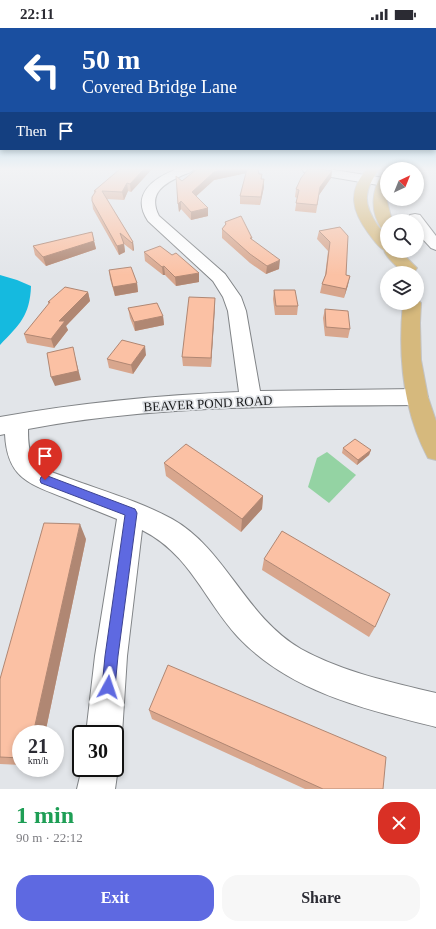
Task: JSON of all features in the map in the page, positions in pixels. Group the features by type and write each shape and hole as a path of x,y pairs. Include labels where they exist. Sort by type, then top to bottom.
{"main road":[{"path":"362,205 363,210 375,233 380,238"},
{"path":"379,205 383,214"},
{"path":"397,258 404,266"},
{"path":"411,310 409,343 412,372 417,398 436,451"}],"street":[{"path":"148,205 148,208 153,218 219,278 232,297 237,311 251,400"},
{"path":"424,232 436,245"},
{"name":"BEAVER POND ROAD","path":"8,424 89,411 148,405 251,400 417,398"},
{"path":"8,424 22,462 34,474 45,480 155,523 177,538 197,557 249,626 275,649 305,669 339,684 360,691 436,710"},
{"path":"105,725 111,656 131,513"},
{"path":"96,789 98,777"}],"green space":[{"path":"327,452 356,475 329,503 308,487 317,458"}],"water":[{"path":"0,275 31,286 26,313 13,332 0,345"}],"building":[{"path":"94,205 110,205 133,242 132,243 120,233 124,244 117,246"},
{"path":"184,205 205,205 208,208 191,212"},
{"path":"241,216 252,238 250,238 280,260 267,266 250,254 222,229 226,224 225,222"},
{"path":"340,227 348,236 346,275 350,276 346,289 322,284 326,274 330,242 319,231"},
{"path":"92,232 94,241 43,257 33,246"},
{"path":"160,246 172,255 176,253 199,273 175,277 164,266 162,267 144,252"},
{"path":"131,267 137,283 113,287 109,270"},
{"path":"65,287 88,292 59,321 65,321 51,339 24,334 50,302 48,302"},
{"path":"274,290 295,290 298,306 276,306"},
{"path":"189,297 215,298 211,358 182,357"},
{"path":"157,303 163,316 134,322 128,308"},
{"path":"325,309 348,311 350,329 326,327"},
{"path":"122,340 145,346 131,365 107,359"},
{"path":"73,347 78,371 51,377 47,353"},
{"path":"355,439 371,450 358,460 343,448"},
{"path":"186,444 263,496 242,519 164,463"},
{"path":"44,523 80,524 35,725 12,725 12,758 0,757 0,679"},
{"path":"282,531 390,594 375,627 264,559"},
{"path":"168,665 386,757 383,789 323,789 149,710"}],"route":[{"path":"45,480 131,513 108,687"}]}
